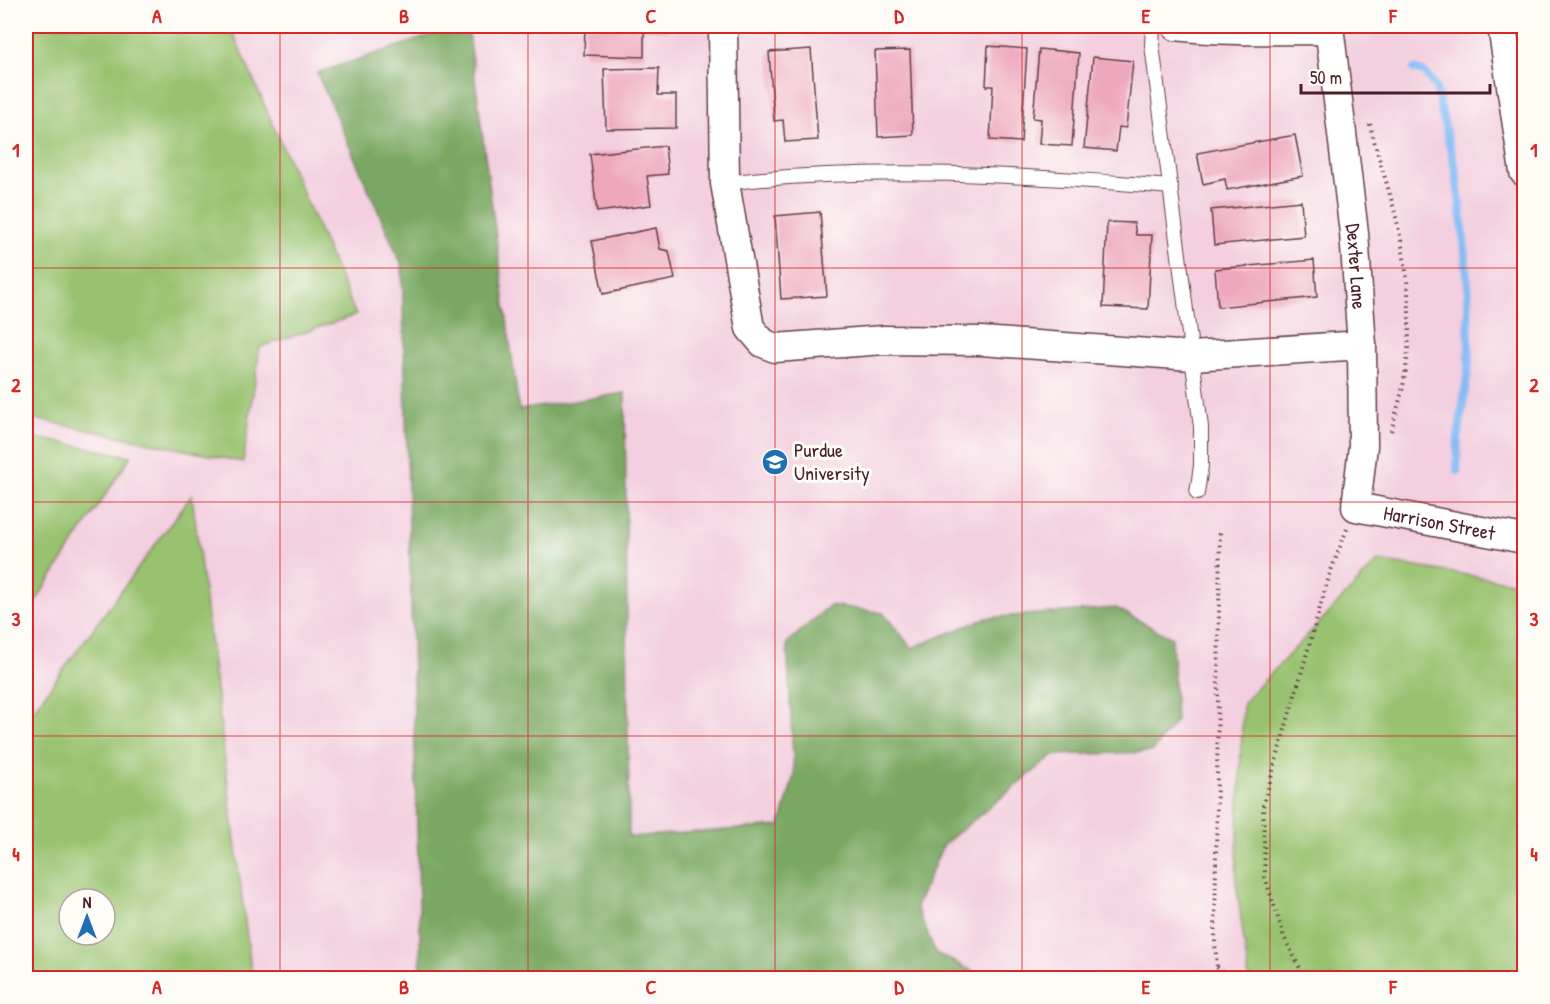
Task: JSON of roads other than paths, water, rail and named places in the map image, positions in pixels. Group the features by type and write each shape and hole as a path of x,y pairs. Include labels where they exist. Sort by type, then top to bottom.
{"street":[{"path":"723,26 725,183 750,327 763,343 775,348 884,340 981,341 1192,356 1362,345"},
{"path":"1176,26 1248,32 1329,28"},
{"path":"1502,26 1524,172"},
{"name":"Dexter Lane","path":"1329,28 1354,233 1362,345 1363,446 1356,507"},
{"name":"Harrison Street","path":"1356,507 1524,539"}],"lane":[{"path":"1153,26 1152,45 1201,427 1201,466 1197,493"},
{"path":"725,183 835,175 914,173 1028,175 1171,187"}],"waterway":[{"path":"1414,69 1425,73 1436,88 1456,172 1463,229 1468,287 1469,363 1458,438 1457,471"}],"place":[{"name":"Purdue University","path":"775,462"}]}
